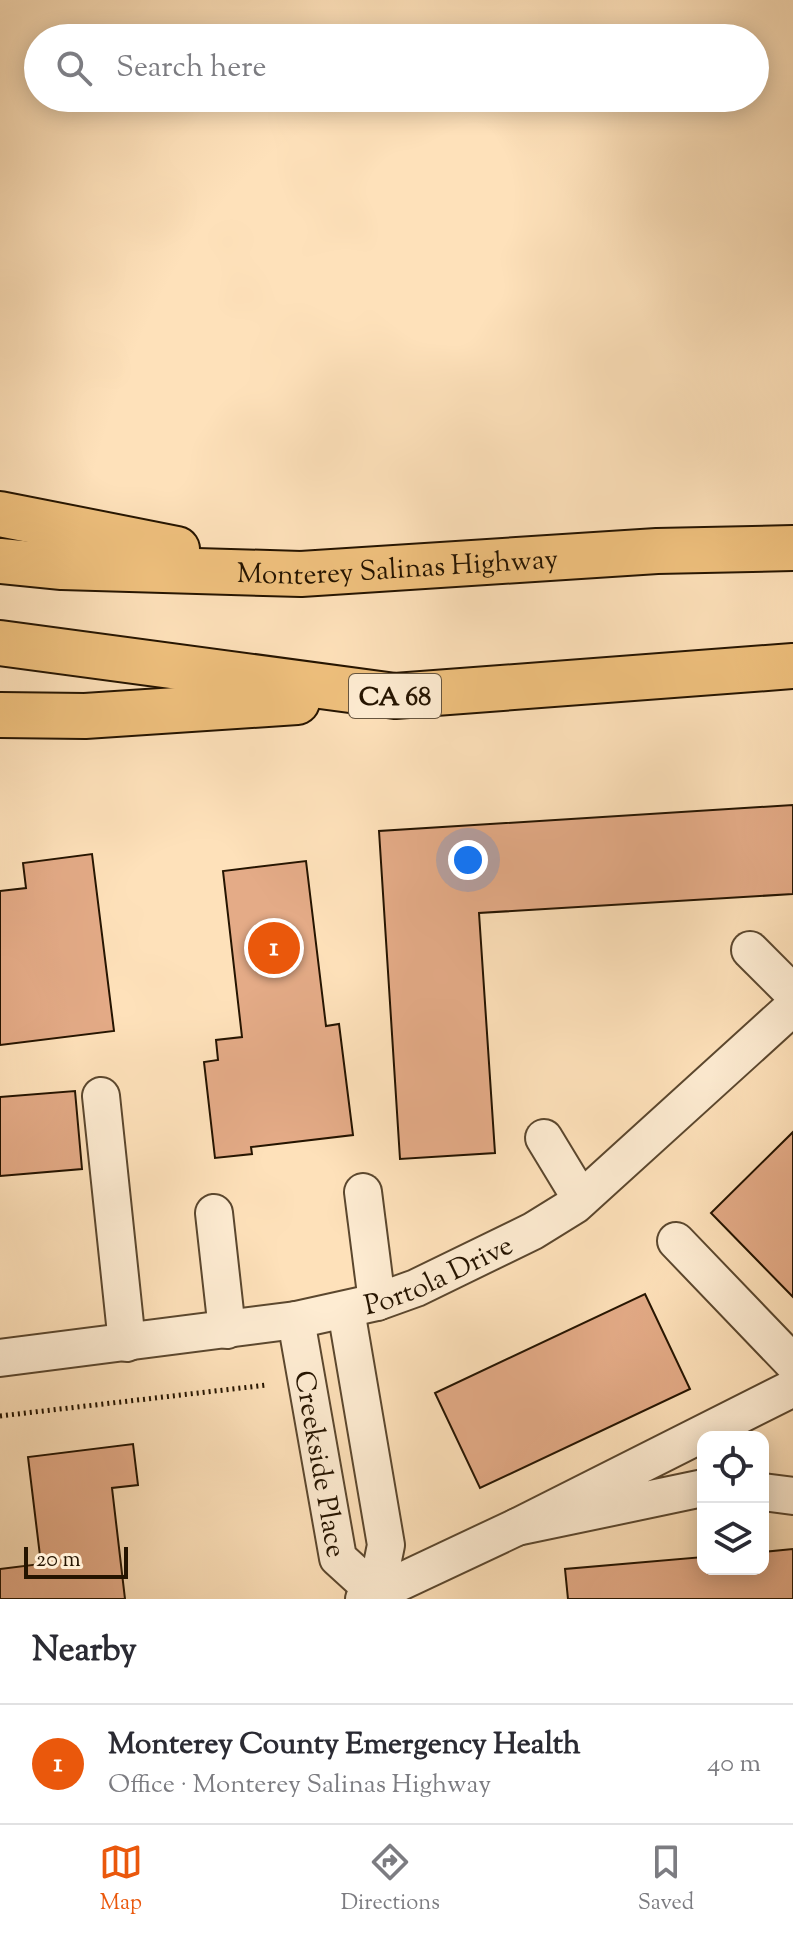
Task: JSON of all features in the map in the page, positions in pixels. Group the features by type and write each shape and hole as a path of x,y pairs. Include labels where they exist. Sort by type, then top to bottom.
{"highway":[{"path":"0,514 301,574"},
{"name":"Monterey Salinas Highway","path":"0,561 62,567 301,574 657,551 793,548"},
{"name":"CA 68","path":"0,643 395,696 793,666"},
{"path":"0,715 85,716 395,696"}],"street":[{"path":"750,950 793,993"},
{"name":"Portola Drive","path":"0,1358 296,1320 361,1306 416,1288 533,1231 581,1199 793,1007"},
{"path":"101,1096 127,1343"},
{"path":"544,1138 581,1199"},
{"name":"Creekside Place","path":"363,1192 361,1306 386,1545 374,1597"},
{"path":"214,1213 227,1330"},
{"path":"676,1241 793,1363"},
{"name":"Creekside Place","path":"296,1320 338,1558 374,1597"},
{"path":"374,1597 793,1388"},
{"path":"517,1527 697,1489"},
{"path":"769,1493 793,1496"}],"path":[{"path":"0,1416 267,1385"}],"building":[{"path":"793,805 793,894 479,913 495,1153 400,1159 379,831"},
{"path":"92,854 114,1031 0,1045 0,891 26,888 23,863"},
{"path":"306,861 326,1026 339,1024 353,1135 251,1147 252,1154 215,1158 204,1062 218,1060 216,1040 242,1037 223,871"},
{"path":"75,1091 82,1169 0,1176 0,1097"},
{"path":"793,1132 793,1297 711,1213"},
{"path":"645,1294 690,1389 480,1488 435,1393"},
{"path":"133,1444 138,1485 112,1488 125,1599 0,1599 0,1569 41,1564 28,1457"},
{"path":"793,1549 793,1599 568,1599 565,1569 697,1558 697,1575 769,1575 769,1551"}],"place":[{"name":"Monterey County Emergency Health","path":"274,948"}]}
